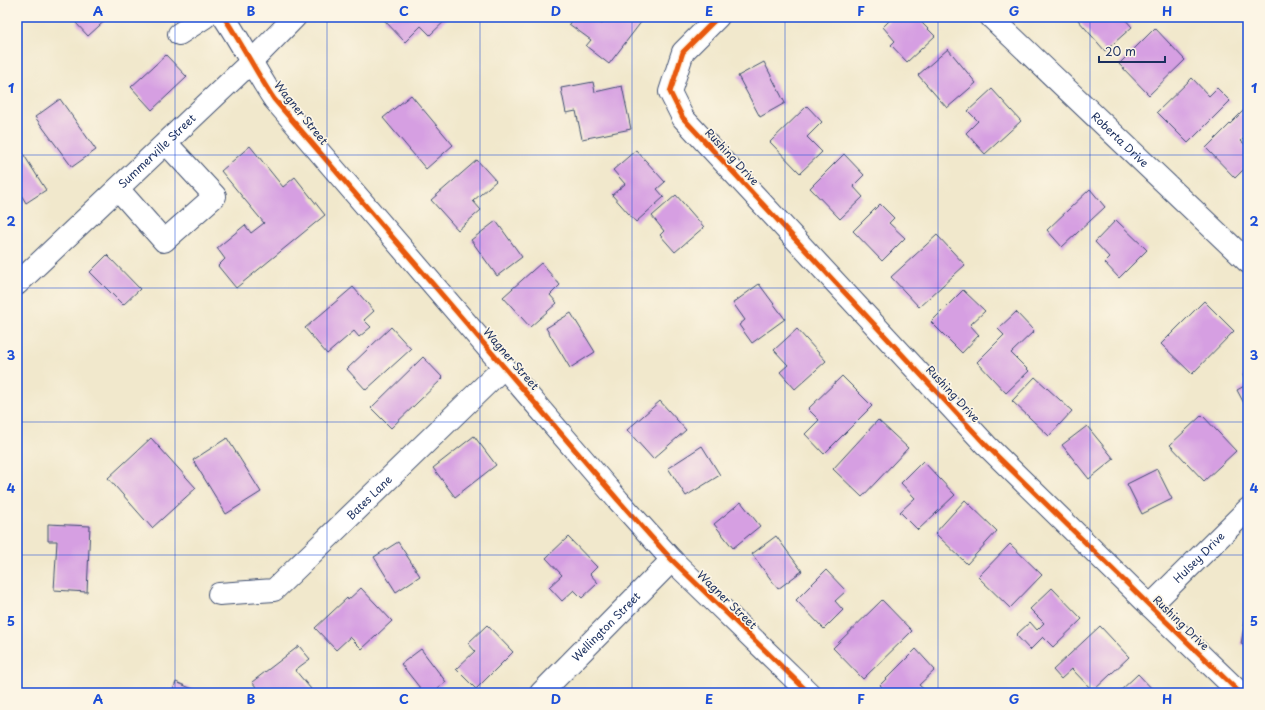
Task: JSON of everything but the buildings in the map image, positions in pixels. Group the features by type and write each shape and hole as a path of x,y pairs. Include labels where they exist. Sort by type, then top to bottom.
{"street":[{"path":"179,34 205,17"},
{"name":"Wagner Street","path":"224,17 239,39 274,99 613,494 672,560 809,693"},
{"name":"Summerville Street","path":"17,284 252,62 295,17"},
{"name":"Rushing Drive","path":"718,17 684,52 670,92 683,118 981,439 1240,693"},
{"name":"Roberta Drive","path":"991,17 1248,262"},
{"path":"118,189 164,241 215,196 166,143"},
{"name":"Bates Lane","path":"219,594 274,590 504,366"},
{"name":"Hulsey Drive","path":"1150,606 1248,509"},
{"name":"Wellington Street","path":"541,693 672,560"}],"cycle path":[{"path":"224,17 274,99 618,500 672,560 809,693"},
{"path":"718,17 683,52 670,92 683,118 986,445 1240,693"}]}
